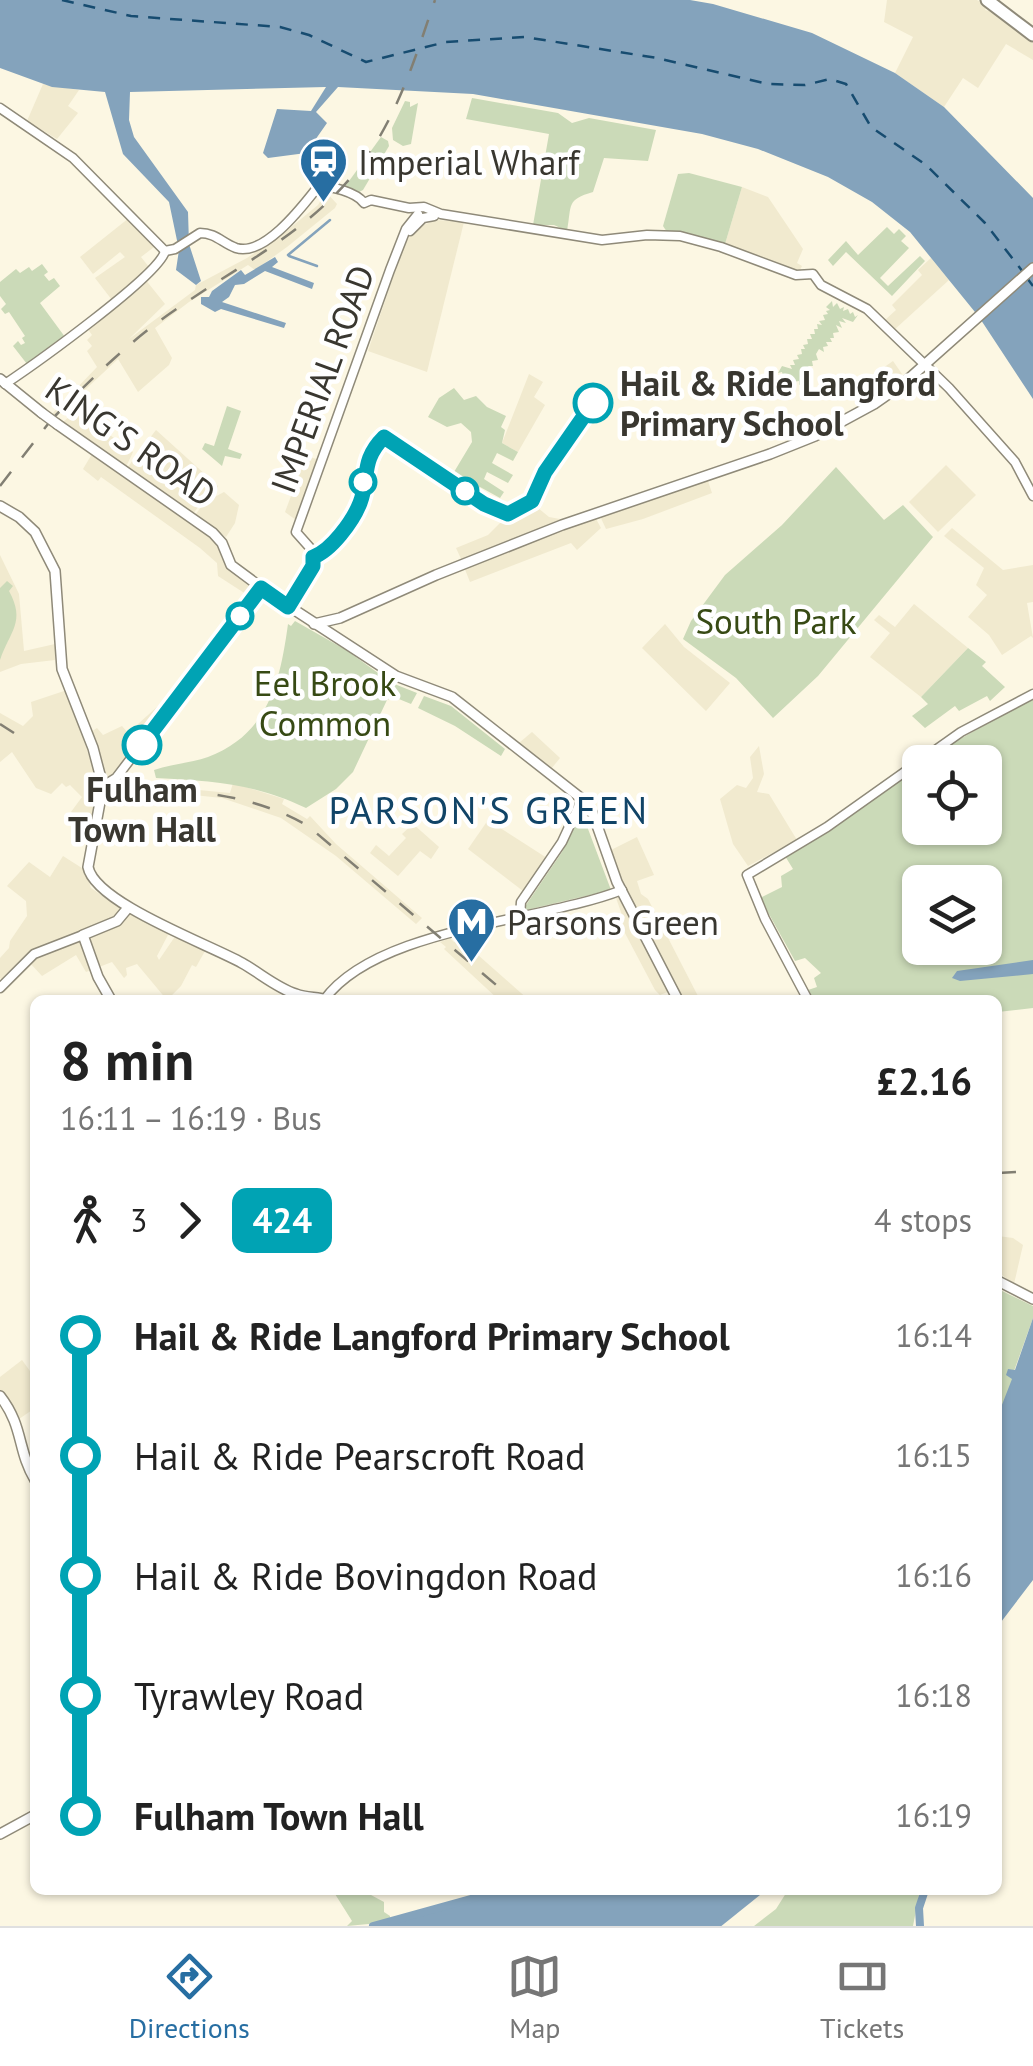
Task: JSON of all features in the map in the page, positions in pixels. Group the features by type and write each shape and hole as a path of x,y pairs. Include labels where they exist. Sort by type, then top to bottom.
{"highway":[{"path":"986,0 1033,34"}],"main road":[{"path":"314,624 339,619 562,525 815,436 874,404 1033,268"},
{"name":"KING'S ROAD","path":"2,381 213,533 230,565 261,588 396,676 452,697 582,799"},
{"path":"0,506 31,528 52,563 58,594 62,668 93,748 103,786 88,864 90,875 99,888 128,908 240,962 290,992 303,995"},
{"path":"326,631 339,619"},
{"path":"339,619 336,632 340,638"},
{"path":"582,799 596,821 622,890 675,995"},
{"path":"108,995 82,935 117,921 128,908"},
{"path":"1002,1284 1033,1299"},
{"path":"0,1396 14,1414 30,1470"},
{"path":"0,1834 30,1818"}],"street":[{"path":"0,108 74,158 165,251"},
{"path":"165,251 195,235 218,236 237,248 258,245 280,229 318,188 329,186 419,212 602,240 647,234 680,236 722,247 796,275 813,274 822,285 867,309 994,437 1025,476 1033,496"},
{"path":"406,229 409,216 419,212"},
{"name":"IMPERIAL ROAD","path":"288,607 313,566 309,546 296,534 406,229 419,212"},
{"name":"IMPERIAL ROAD","path":"401,243 419,212"},
{"path":"2,381 127,290 160,263 165,251"},
{"path":"103,786 116,778 261,588"},
{"path":"805,995 750,888 748,873 827,827 959,732 1033,694"},
{"path":"520,916 521,902 562,842 582,799"},
{"path":"330,995 348,979 409,944 622,890"},
{"path":"0,988 34,954 82,935"}],"shaded area":[{"path":"887,0 977,0 987,6 985,10 994,12 1033,43 1033,60 1006,44 978,88 963,78 944,107 895,73 913,37 884,22"},
{"path":"43,84 79,90 68,106 78,113 57,139 27,121"},
{"path":"742,187 768,197 803,249 797,263 802,266 799,272 725,244"},
{"path":"326,192 337,204 335,208 287,247 255,270 248,265 155,328 172,358 138,392 118,359 56,417 52,414 97,367 87,351 92,346 87,340 92,335 87,328 145,279 165,304 129,339 195,290 196,285 284,233 318,205"},
{"path":"129,218 154,247 141,257 149,267 112,300 95,278 125,257 120,252 93,274 80,257"},
{"path":"436,220 464,222 427,372 368,351 404,245 416,228"},
{"path":"931,258 949,280 894,330 884,321 896,310 892,305 922,275 918,270"},
{"path":"893,361 902,374 869,402 859,385"},
{"path":"529,374 543,382 534,397 545,405 518,452 502,443"},
{"path":"77,411 133,452 126,467 64,425"},
{"path":"156,430 218,486 216,493 204,499 193,514 127,468"},
{"path":"92,454 221,543 221,557 226,564 256,585 252,598 218,576 217,563 200,548 101,477 98,481 83,469"},
{"path":"306,456 320,460 296,520 285,512"},
{"path":"946,465 976,495 938,532 909,502"},
{"path":"707,478 712,493 643,519 606,529 600,516"},
{"path":"224,492 239,505 235,523 226,537 195,515 205,502"},
{"path":"532,503 549,517 560,519 558,524 462,561 456,548 488,535 506,517 526,510"},
{"path":"595,517 601,528 577,550 571,543 470,582 464,567"},
{"path":"952,528 1003,570 1033,565 1033,602 1027,603 1033,638 1002,655 989,635 968,617 987,595 976,585 984,568 944,536"},
{"path":"0,555 19,594 24,651 55,644 55,660 21,664 0,672"},
{"path":"914,604 968,648 921,697 870,657 890,633 874,620 879,615 895,627"},
{"path":"665,624 684,647 730,683 706,711 642,648"},
{"path":"67,690 99,786 96,811 85,820 71,812 82,797 70,785 62,783 51,794 36,788 12,752 0,762 0,713 23,726 33,716 31,702"},
{"path":"167,698 170,705 137,748 110,779 105,777 91,732 97,728 103,735 122,726 128,733"},
{"path":"532,732 560,758 551,769 520,746"},
{"path":"759,746 764,774 757,792 769,794 797,840 748,866 733,844 720,799 737,785 746,788 753,778 750,757"},
{"path":"233,783 284,799 282,804 307,819 310,816 336,844 422,918 416,924 336,856 281,818 222,798 146,790 146,785 230,793"},
{"path":"488,820 547,858 523,891 468,849"},
{"path":"413,824 439,847 431,859 420,851 398,876 370,853 376,845 389,856"},
{"path":"637,837 654,875 637,881 641,894 648,899 697,995 678,995 618,874 611,850"},
{"path":"63,856 85,870 91,888 123,910 138,912 169,933 157,956 159,960 174,938 179,937 205,951 172,995 163,995 137,964 126,968 124,978 112,962 86,972 76,955 42,976 30,963 0,992 4,982 0,978 0,958 27,916 26,901 7,886 29,862 50,877"},
{"path":"616,898 622,898 670,991 660,995 655,990 617,918 622,915"},
{"path":"450,938 454,942 461,940 523,995 494,995 440,942"},
{"path":"1002,1237 1023,1245 1014,1284 1002,1275"},
{"path":"22,1360 30,1371 30,1411 19,1419 0,1392 0,1377"}],"green space":[{"path":"472,98 558,113 572,123 589,118 656,130 648,161 604,158 593,192 572,204 567,231 554,225 533,225 549,134 466,119"},
{"path":"405,101 410,102 410,107 418,103 411,144 403,146 393,140 392,128"},
{"path":"381,137 389,146 363,190 357,193 344,188"},
{"path":"689,173 742,187 725,244 667,232 663,226 678,174"},
{"path":"887,227 894,234 899,229 906,236 901,241 909,248 880,278 888,286 920,256 925,261 892,296 846,252 833,266 828,260 846,241 858,255"},
{"path":"42,264 48,272 44,275 49,281 54,278 60,286 40,303 65,337 27,364 13,346 18,341 21,345 25,343 25,336 9,312 5,314 1,309 6,304 0,296 0,282 16,269 20,273 29,267 32,271"},
{"path":"832,301 833,307 837,303 840,309 844,307 843,311 848,309 855,317 858,315 853,322 842,318 846,323 839,321 842,328 836,325 839,332 833,333 832,342 826,342 824,352 819,349 818,360 808,366 811,370 805,370 806,376 800,374 808,383 803,389 805,383 799,385 799,381 788,379 789,375 778,373 782,366 792,369 790,365 795,365 793,360 799,359 797,355 802,354 807,339 812,339 810,334 815,334 817,324 822,325 819,321 825,320 823,315 828,314 826,311 830,310 826,307"},
{"path":"454,388 464,400 476,396 487,407 506,416 501,427 505,430 502,443 518,452 513,461 497,453 492,463 513,475 508,483 487,472 484,479 504,492 500,498 480,487 476,494 451,477 472,442 471,432 461,423 447,427 428,417 439,398"},
{"path":"227,406 241,411 228,449 242,454 240,459 225,456 222,466 202,449 205,443 214,446"},
{"name":"South Park","path":"836,467 884,520 903,505 933,537 818,676 773,718 736,678 683,639 691,621 725,575 782,525"},
{"path":"7,581 13,586 9,591 16,619 0,660 0,588"},
{"name":"Eel Brook Common","path":"295,621 346,650 392,683 417,693 411,704 394,697 387,700 353,772 336,789 306,808 250,788 156,778 154,770 208,757 245,735 268,704 281,666 288,624 291,626"},
{"path":"968,648 986,662 982,666 1005,687 990,701 987,696 959,711 955,706 925,728 912,716 928,704 921,697"},
{"name":"Eel Brook Common","path":"424,696 451,706 505,749 501,756 418,708"},
{"path":"1033,698 1033,1008 1002,1012 1002,995 810,995 808,990 817,987 814,978 821,973 805,958 795,961 760,898 782,887 781,876 793,869 785,856 902,779 902,845 1002,845 1002,745 949,745"},
{"name":"Parsons Green","path":"582,813 611,890 522,911 562,852"},
{"path":"1002,1291 1033,1306 1033,1318 1002,1406"},
{"path":"336,1895 371,1895 384,1902 384,1912 390,1916 390,1922 347,1926 352,1921"},
{"path":"785,1895 919,1895 913,1926 754,1926 776,1909"}],"water":[{"path":"0,0 690,0 812,33 895,73 944,107 1033,198 1033,399 979,317 910,232 872,202 828,177 758,149 702,134 473,94 338,87 316,112 327,123 306,153 268,158 263,153 277,109 311,111 326,87 130,92 129,120 134,137 188,212 189,244 201,281 196,285 176,270 179,250 169,202 123,154 105,92 52,87 0,68"},
{"path":"275,257 278,262 272,267 314,283 312,289 265,271 235,285 222,302 286,323 284,328 221,309 215,312 201,304 201,297 209,297 241,270 245,275"},
{"path":"1033,960 1033,974 960,981 952,978 957,971"},
{"path":"1033,1318 1033,1580 1002,1621 1002,1405 1012,1379 1006,1375 1008,1369 1015,1370"},
{"path":"485,1895 754,1895 715,1926 373,1926"}],"waterway":[{"path":"288,255 330,220"},
{"path":"289,256 317,266"},
{"path":"373,1926 485,1895"},
{"path":"715,1926 754,1895"},
{"path":"920,1926 923,1895"}],"ferry route":[{"path":"62,0 131,16 280,27 309,35 366,62 446,42 525,37 657,58 768,84 805,85 830,79 846,84 871,127 926,165 985,223 1023,272"},
{"path":"1027,278 1033,286"}],"railway":[{"path":"55,416 143,334 273,246 341,189 373,147 395,107 435,0"},
{"path":"0,486 48,424"},
{"path":"0,724 14,733"},
{"path":"146,787 249,802 308,826 508,995"},
{"path":"1002,1173 1033,1171"}],"bus line":[{"name":"424","path":"142,745 261,588 288,607 313,566 313,557 324,552 356,512 368,457 384,437 484,504 508,514 532,501 545,472 593,403"}],"place":[{"name":"Imperial Wharf","path":"323,204"},
{"name":"Hail & Ride Langford Primary School","path":"593,403"},
{"name":"Fulham Town Hall","path":"142,745"},
{"name":"Parsons Green","path":"472,964"}],"district":[{"name":"PARSON'S GREEN","path":"489,809"}]}
